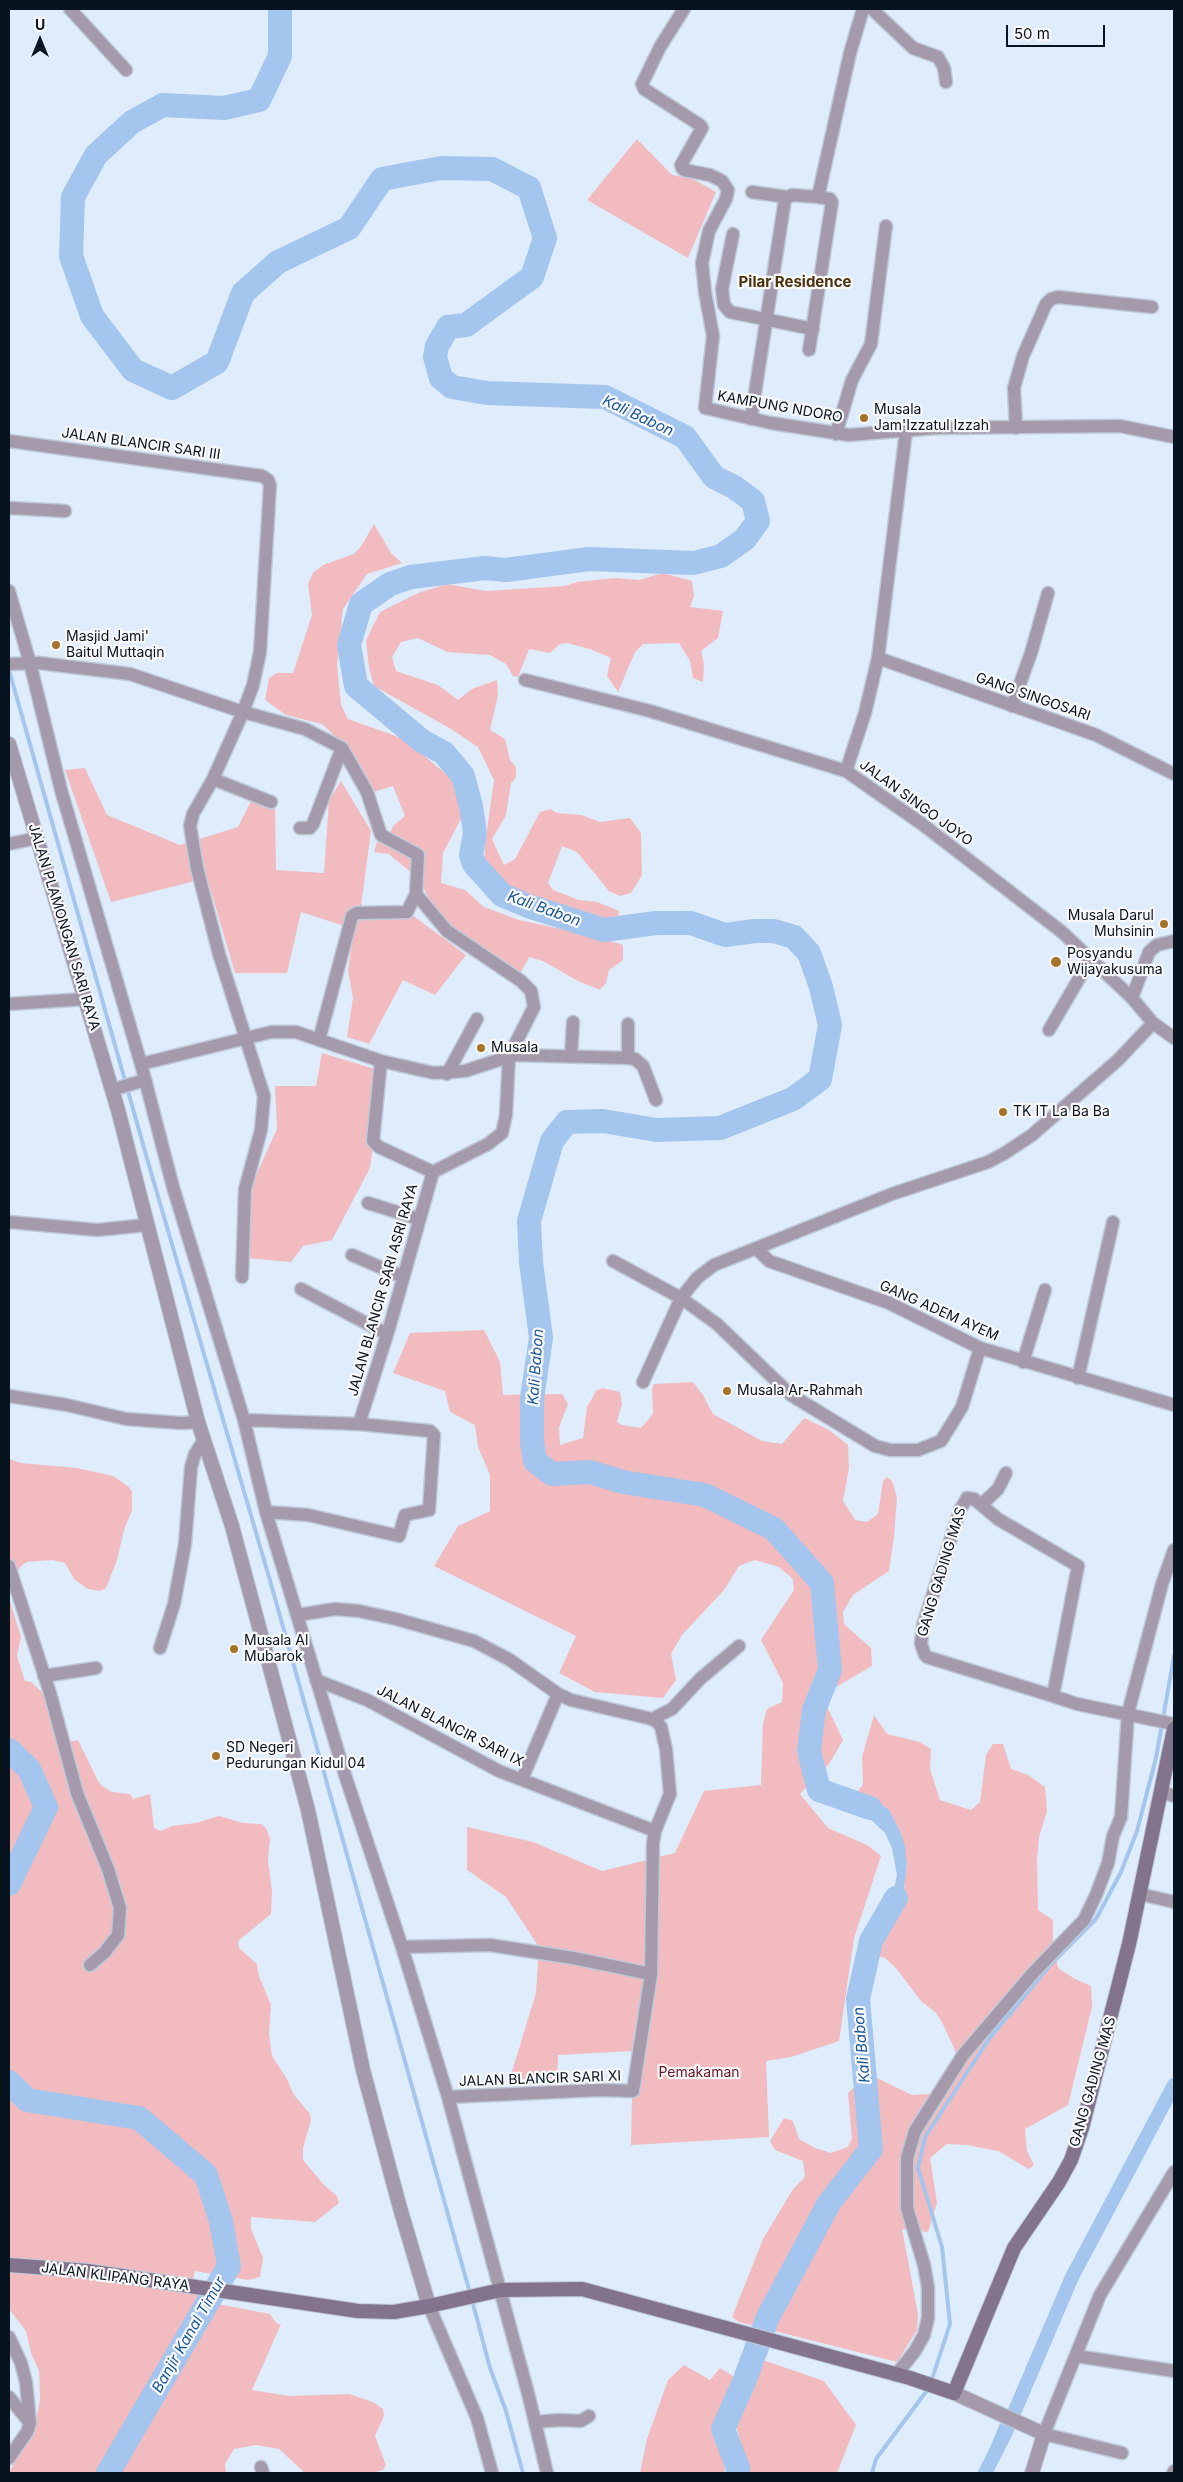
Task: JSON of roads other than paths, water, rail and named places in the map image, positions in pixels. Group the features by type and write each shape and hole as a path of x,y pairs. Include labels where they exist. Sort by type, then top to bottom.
{"main road":[{"name":"GANG GADING MAS","path":"960,2396 1014,2248 1059,2182 1074,2152 1092,2095 1140,1894 1168,1794 1170,1725"},
{"name":"JALAN KLIPANG RAYA","path":"9,2264 88,2271 282,2301 376,2312 394,2312 436,2305 494,2291 582,2289 903,2376 939,2387 960,2396"}],"street":[{"path":"70,9 126,70"},
{"name":"KAMPUNG NDORO","path":"684,9 660,47 642,84 644,89 702,128 681,164 682,168 710,175 722,181 728,190 726,199 709,230 702,263 713,336 705,408 836,434 936,428 1120,426 1174,436"},
{"path":"818,197 850,53 863,9"},
{"path":"872,9 914,48 938,57 944,68 946,82"},
{"path":"752,192 818,197 830,199 832,202 810,350"},
{"path":"751,418 779,230 787,196"},
{"path":"836,434 852,380 870,344 886,226"},
{"path":"733,234 722,289 724,305 730,312 813,329"},
{"path":"1016,428 1014,388 1023,356 1046,304 1051,299 1058,297 1152,307"},
{"path":"846,771 865,713 878,658 906,431"},
{"name":"JALAN BLANCIR SARI III","path":"9,441 262,476 268,480 271,488 260,652 253,685 244,712"},
{"path":"9,508 65,511"},
{"path":"9,591 30,663 61,790 141,1064 139,1082 244,1420 266,1512 298,1614 316,1680 380,1885 402,1946 448,2097 494,2291 535,2422 547,2473"},
{"path":"1012,706 1031,654 1048,594"},
{"name":"GANG SINGOSARI","path":"878,658 1096,736 1174,774"},
{"path":"13,664 30,663 130,674 244,712 305,729 342,748 367,792 381,834 418,855 416,894 407,912 357,912 352,916 318,1040"},
{"name":"JALAN SINGO JOYO","path":"525,680 650,711 846,771 922,824 1062,932 1132,998 1153,1023 1174,1038"},
{"path":"242,1278 245,1189 261,1130 264,1096 219,954 191,834 193,814 213,779 244,712"},
{"name":"JALAN PLAMONGAN SARI RAYA","path":"9,744 86,999 116,1089 118,1110 198,1422 232,1526 308,1810 363,2070 400,2208 436,2305"},
{"path":"300,828 310,828 313,824 342,748"},
{"path":"213,779 271,802"},
{"path":"9,844 37,838"},
{"path":"416,894 447,931 521,981 531,992 534,1007 509,1056"},
{"path":"1132,998 1149,952 1157,945 1174,941"},
{"path":"1049,1030 1091,958"},
{"path":"9,1004 86,999"},
{"path":"447,1074 477,1019"},
{"path":"571,1056 573,1022"},
{"path":"643,1382 681,1298 697,1278 714,1265 892,1194 988,1162 1005,1153 1032,1135 1118,1060 1153,1023"},
{"path":"628,1024 628,1058"},
{"path":"141,1064 271,1032 284,1031 296,1032 381,1061 414,1070 447,1074 472,1069 509,1056 635,1059 648,1074 656,1100"},
{"name":"JALAN BLANCIR SARI ASRI RAYA","path":"359,1424 387,1334 433,1172 488,1144 502,1133 506,1115 509,1056"},
{"path":"381,1061 373,1141 378,1147 433,1172"},
{"path":"116,1089 139,1082"},
{"path":"368,1203 419,1219"},
{"path":"9,1222 97,1230 147,1225"},
{"path":"1078,1378 1113,1222"},
{"name":"GANG ADEM AYEM","path":"756,1248 769,1261 889,1303 980,1348 1174,1405"},
{"path":"352,1255 403,1277"},
{"path":"614,1261 681,1298 717,1324 791,1395 875,1446 890,1450 918,1450 941,1440 962,1407 980,1348"},
{"path":"302,1289 387,1334"},
{"path":"1023,1362 1045,1290"},
{"path":"9,1396 126,1419 198,1422"},
{"path":"244,1420 359,1424 430,1431 433,1434 429,1510 405,1515 399,1536 308,1515 266,1512"},
{"path":"160,1648 174,1604 184,1544 191,1468 204,1440"},
{"path":"982,1504 998,1489 1006,1473"},
{"name":"GANG GADING MAS","path":"1053,1696 1078,1566 998,1519 982,1504 968,1498 962,1504 923,1626 922,1649 927,1657 1077,1704 1132,1714 1170,1725"},
{"path":"903,2376 924,2335 928,2318 928,2287 924,2265 907,2208 907,2158 914,2131 963,2055 1033,1973 1084,1920 1108,1863 1113,1836 1121,1818 1132,1714 1162,1584 1174,1550"},
{"path":"9,1566 44,1676 77,1793 108,1869 120,1908 118,1935 104,1953 90,1965"},
{"path":"298,1614 335,1609 359,1611 396,1619 474,1641 510,1660 558,1694 592,1706 652,1719 659,1723 662,1732 670,1794 655,1831 652,1869 651,1974 573,1958 490,1945 402,1946"},
{"path":"652,1719 672,1709 700,1679 739,1646"},
{"path":"44,1676 96,1668"},
{"name":"JALAN BLANCIR SARI IX","path":"316,1680 366,1700 499,1771 655,1831"},
{"path":"522,1779 558,1694"},
{"path":"1140,1894 1174,1902"},
{"name":"JALAN BLANCIR SARI XI","path":"448,2097 599,2090 633,2091 651,1974"},
{"path":"1032,2473 1044,2434 1100,2296 1174,2172"},
{"path":"436,2305 477,2418 492,2473"},
{"path":"9,2458 30,2425 26,2382 11,2344"},
{"path":"1076,2356 1174,2371"},
{"path":"960,2396 1044,2434 1122,2453"},
{"path":"9,2397 30,2425"},
{"path":"535,2422 581,2421 589,2416"}],"water":[{"path":"847,1794 877,1801 889,1810 900,1831 905,1846 907,1864 903,1897 885,1927 878,1925 891,1904 897,1875 892,1848 885,1833 864,1813 838,1800 842,1795"},
{"path":"1000,2423 1014,2430 1004,2445 993,2473 980,2473"}],"waterway":[{"name":"Kali Babon","path":"280,9 280,56 259,100 224,108 163,105 132,122 96,155 73,197 71,256 92,316 133,370 172,388 217,362 243,293 278,262 349,228 382,179 441,168 492,169 529,188 545,238 532,277 466,325 448,327 437,346 435,357 441,378 452,387 487,393 605,397 685,437 714,477 734,487 753,501 758,521 745,539 721,556 694,563 589,559 506,570 485,568 411,577 390,584 361,604 349,645 356,686 422,741 444,753 463,776 471,806 475,833 471,855 474,864 502,895 528,906 604,930 656,923 691,923 725,935 755,931 774,931 794,937 809,953 821,987 830,1025 820,1079 793,1099 720,1128 656,1130 603,1121 567,1122 552,1141 529,1221 531,1262 541,1338 532,1398 532,1440 535,1461 552,1474 590,1472 623,1482 705,1495 774,1529 822,1583 830,1670 814,1710 809,1751 819,1790 870,1808"},
{"path":"9,670 148,1162 271,1584 470,2293"},
{"path":"931,2382 950,2324 942,2247 918,2168 925,2137 989,2039 1051,1964 1096,1919 1121,1872 1137,1831 1156,1758 1174,1656"},
{"name":"Banjir Kanal Timur","path":"9,1750 29,1769 46,1807 9,1884"},
{"name":"Kali Babon","path":"737,2473 738,2468 723,2429 744,2382 768,2317 829,2203 871,2149 858,1999 871,1941 896,1898"},
{"name":"Banjir Kanal Timur","path":"9,2082 27,2100 139,2118 206,2175 221,2221 229,2266 108,2473"},
{"path":"985,2473 1005,2434 1072,2277 1174,2085"},
{"path":"472,2300 490,2368 506,2411 523,2473"},
{"path":"872,2473 876,2459 928,2389"}],"place":[{"name":"Musala Jam'Izzatul Izzah","path":"864,418"},
{"name":"Masjid Jami' Baitul Muttaqin","path":"56,645"},
{"name":"Musala Darul Muhsinin","path":"1164,924"},
{"name":"Posyandu Wijayakusuma","path":"1056,962"},
{"name":"Musala","path":"481,1048"},
{"name":"TK IT La Ba Ba","path":"1003,1112"},
{"name":"Musala Ar-Rahmah","path":"727,1391"},
{"name":"Musala Al Mubarok","path":"234,1649"},
{"name":"SD Negeri Pedurungan Kidul 04","path":"216,1756"}],"district":[{"name":"Pilar Residence","path":"795,282"}],"park label":[{"name":"Pemakaman","path":"699,2073"}]}
